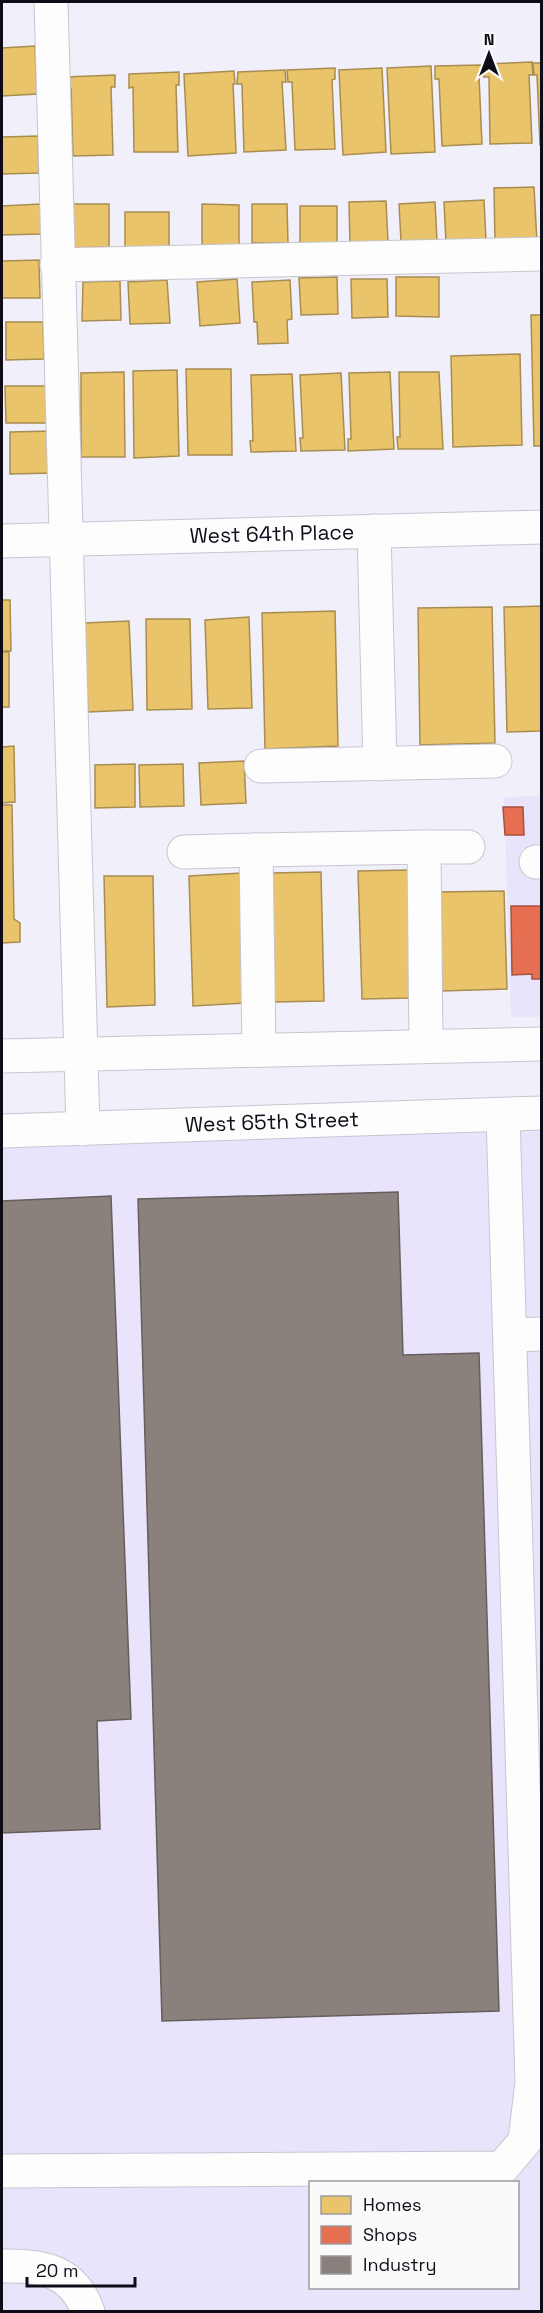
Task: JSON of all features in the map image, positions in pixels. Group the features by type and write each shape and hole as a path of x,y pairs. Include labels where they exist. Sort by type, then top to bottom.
{"street":[{"path":"51,2 83,1129"},
{"path":"57,265 542,254"},
{"name":"West 64th Place","path":"2,541 542,527"},
{"path":"374,531 380,764"},
{"path":"261,766 495,761"},
{"path":"184,852 468,847"},
{"path":"424,848 426,1047"},
{"path":"256,850 259,1050"},
{"path":"2,1056 542,1044"},
{"name":"West 65th Street","path":"2,1131 542,1113"},
{"path":"2,2171 502,2168 525,2141 532,2082 526,1335 503,1115"},
{"path":"2,2266 31,2266 61,2275 83,2296 88,2312"}],"shaded area":[{"path":"541,796 541,1017 511,1017 504,797"},
{"path":"541,1130 541,2311 2,2311 2,1146"}],"building: Homes":[{"path":"35,46 37,94 2,96 2,48"},
{"path":"532,62 533,75 529,75 532,143 490,144 489,77 484,77 484,64"},
{"path":"533,63 542,63 542,145 540,145 537,75 534,75"},
{"path":"481,65 482,76 479,76 482,144 442,146 439,79 435,79 435,66"},
{"path":"431,66 435,152 391,154 387,68"},
{"path":"335,68 335,79 332,80 335,149 295,150 292,82 288,82 287,70"},
{"path":"382,68 386,152 343,155 339,70"},
{"path":"285,70 286,82 282,82 286,150 244,152 242,84 237,84 238,72"},
{"path":"234,71 236,153 188,156 184,74"},
{"path":"179,72 179,85 176,85 178,152 134,152 133,87 129,88 129,74"},
{"path":"115,75 115,87 111,87 113,155 73,156 71,89 67,89 66,77"},
{"path":"38,136 39,173 2,174 2,137"},
{"path":"534,187 537,242 495,243 494,188"},
{"path":"484,200 486,241 446,243 444,202"},
{"path":"386,201 388,242 350,243 349,202"},
{"path":"435,202 437,240 401,241 399,204"},
{"path":"41,204 41,234 2,235 2,206"},
{"path":"69,204 109,204 109,247 71,248"},
{"path":"202,204 239,205 239,245 202,245"},
{"path":"252,204 287,204 288,243 252,243"},
{"path":"300,206 337,206 337,245 300,246"},
{"path":"125,212 169,212 169,250 125,250"},
{"path":"39,260 40,298 2,298 2,261"},
{"path":"337,277 338,314 301,315 299,278"},
{"path":"396,277 439,277 439,317 396,316"},
{"path":"237,279 240,323 200,326 197,282"},
{"path":"351,279 387,279 388,317 352,318"},
{"path":"167,280 170,323 130,324 128,282"},
{"path":"290,280 292,319 287,320 288,343 258,344 257,322 254,322 252,282"},
{"path":"120,281 121,320 82,321 83,282"},
{"path":"531,315 542,315 542,446 534,446"},
{"path":"6,322 43,322 44,359 6,360"},
{"path":"520,354 522,445 453,447 451,356"},
{"path":"186,369 231,369 232,455 188,455"},
{"path":"177,370 179,456 134,458 133,371"},
{"path":"124,372 125,457 81,457 81,373"},
{"path":"390,372 394,449 348,451 348,439 351,439 349,373"},
{"path":"399,372 439,372 443,449 398,449 397,437 400,437"},
{"path":"341,373 345,450 301,451 300,438 303,438 300,375"},
{"path":"292,374 296,451 251,452 250,441 253,441 251,375"},
{"path":"5,386 48,386 49,423 6,423"},
{"path":"52,431 53,473 10,474 10,432"},
{"path":"2,600 10,600 11,651 2,651"},
{"path":"542,606 542,731 507,732 504,607"},
{"path":"492,607 495,743 420,745 418,608"},
{"path":"335,611 338,746 265,749 262,613"},
{"path":"249,617 252,708 208,709 205,620"},
{"path":"146,619 190,619 192,709 147,710"},
{"path":"129,621 133,710 88,712 84,623"},
{"path":"2,652 9,652 9,707 2,707"},
{"path":"14,746 15,802 2,803 2,747"},
{"path":"244,761 246,803 201,805 199,763"},
{"path":"135,764 135,807 95,808 95,765"},
{"path":"183,764 184,806 140,807 139,765"},
{"path":"2,805 12,805 14,919 20,923 20,942 2,943"},
{"path":"408,870 411,998 362,999 358,871"},
{"path":"321,872 324,1001 274,1002 271,873"},
{"path":"241,873 245,1003 193,1006 189,876"},
{"path":"104,876 153,876 155,1005 107,1007"},
{"path":"504,891 507,989 442,991 440,892"}],"building: Shops":[{"path":"503,807 523,807 524,835 505,835"},
{"path":"511,906 542,906 542,979 532,979 532,974 512,975"}],"building: Industry":[{"path":"398,1192 403,1355 479,1353 499,2011 162,2021 138,1199"},
{"path":"111,1196 131,1719 97,1721 100,1829 2,1833 2,1201"}]}
